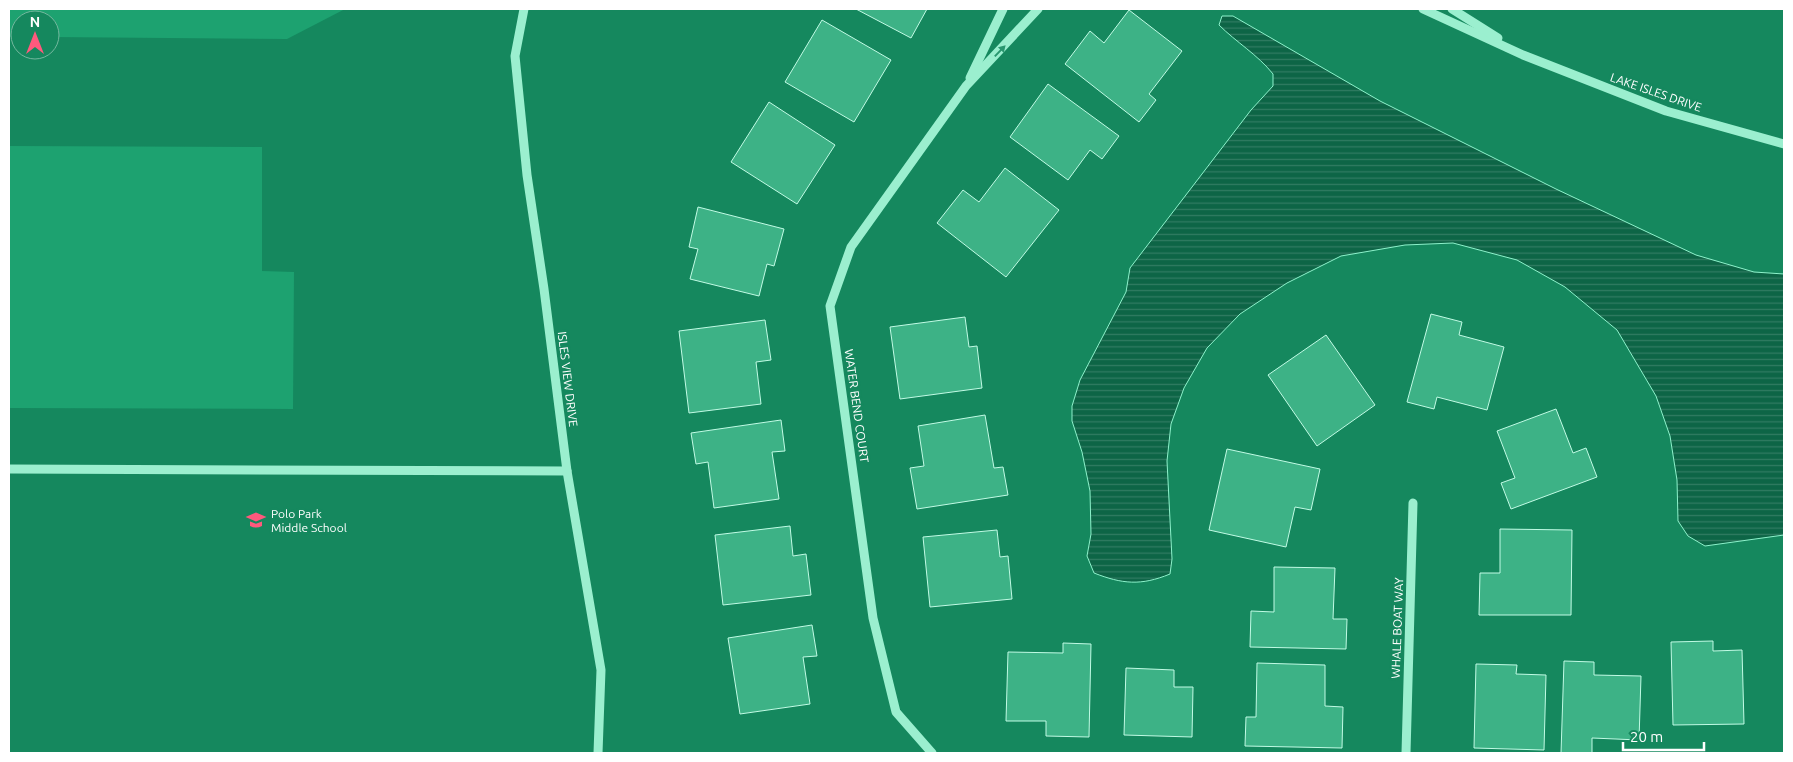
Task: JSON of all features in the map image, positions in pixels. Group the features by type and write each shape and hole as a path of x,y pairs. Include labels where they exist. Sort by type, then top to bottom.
{"street":[{"name":"ISLES VIEW DRIVE","path":"524,9 515,56 527,175 544,289 567,471 601,670 598,753"},
{"name":"WATER BEND COURT","path":"966,86 1003,9"},
{"name":"WATER BEND COURT","path":"932,753 896,712 873,618 830,306 850,247 966,86 1038,9"},
{"name":"LAKE ISLES DRIVE","path":"1423,9 1523,55 1666,111 1784,144"},
{"name":"LAKE ISLES DRIVE","path":"1452,9 1523,55"},
{"path":"9,469 567,471"},
{"name":"WHALE BOAT WAY","path":"1406,753 1413,503"}],"shaded area":[{"path":"9,9 345,9 287,39 60,37 60,10 10,10 9,37"},
{"path":"1222,16 1233,16 1380,101 1556,189 1696,255 1754,272 1784,274 1784,535 1705,546 1688,536 1678,521 1677,480 1670,436 1656,396 1617,330 1565,287 1517,260 1453,243 1405,245 1341,256 1287,283 1240,314 1207,348 1184,388 1171,424 1167,461 1172,559 1170,574 1141,582 1132,582 1094,573 1087,556 1091,534 1090,491 1082,452 1072,421 1072,406 1080,380 1126,292 1130,268 1251,110 1273,86 1273,74 1267,67 1219,25"},
{"path":"9,146 262,147 262,271 294,272 293,409 9,408"}],"building":[{"path":"856,9 927,9 911,38"},
{"path":"1129,10 1182,51 1149,94 1156,100 1139,122 1065,64 1090,31 1104,43"},
{"path":"822,20 891,60 854,122 785,82"},
{"path":"1048,84 1119,136 1102,159 1090,150 1068,180 1010,137"},
{"path":"769,102 835,145 797,204 731,162"},
{"path":"1005,168 1059,210 1006,277 937,223 963,190 979,202"},
{"path":"698,207 784,229 774,266 767,264 759,296 690,279 698,249 689,247"},
{"path":"1431,314 1462,322 1459,335 1504,347 1487,410 1437,397 1434,409 1407,402"},
{"path":"965,317 969,347 977,346 982,388 900,399 890,327"},
{"path":"765,320 771,360 756,362 761,404 689,413 679,331"},
{"path":"1326,335 1375,405 1317,446 1268,375"},
{"path":"1556,409 1573,453 1586,448 1597,477 1511,509 1501,483 1515,478 1497,431"},
{"path":"985,415 994,468 1003,467 1008,495 917,509 910,468 924,466 918,426"},
{"path":"781,420 785,451 772,452 779,499 714,508 708,462 696,464 691,433"},
{"path":"1227,449 1320,469 1311,510 1295,507 1286,547 1209,530"},
{"path":"790,526 793,556 806,554 811,595 723,605 715,535"},
{"path":"1500,529 1572,530 1571,615 1479,615 1480,573 1500,573"},
{"path":"997,530 1000,557 1008,556 1012,599 930,607 923,537"},
{"path":"1274,567 1335,568 1333,619 1347,619 1346,649 1250,647 1251,611 1274,612"},
{"path":"812,625 817,656 803,657 810,704 740,714 728,638"},
{"path":"1713,641 1713,651 1742,650 1744,724 1673,725 1671,642"},
{"path":"1063,643 1091,644 1089,737 1046,736 1046,721 1006,721 1008,652 1063,653"},
{"path":"1564,661 1594,662 1594,675 1641,676 1639,740 1592,738 1592,753 1561,753"},
{"path":"1257,663 1325,665 1325,706 1343,707 1342,748 1245,746 1246,717 1256,717"},
{"path":"1476,664 1517,665 1516,674 1546,675 1544,750 1474,748"},
{"path":"1126,668 1174,670 1174,687 1193,687 1192,737 1124,735"}],"place":[{"name":"Polo Park Middle School","path":"256,520"}]}
